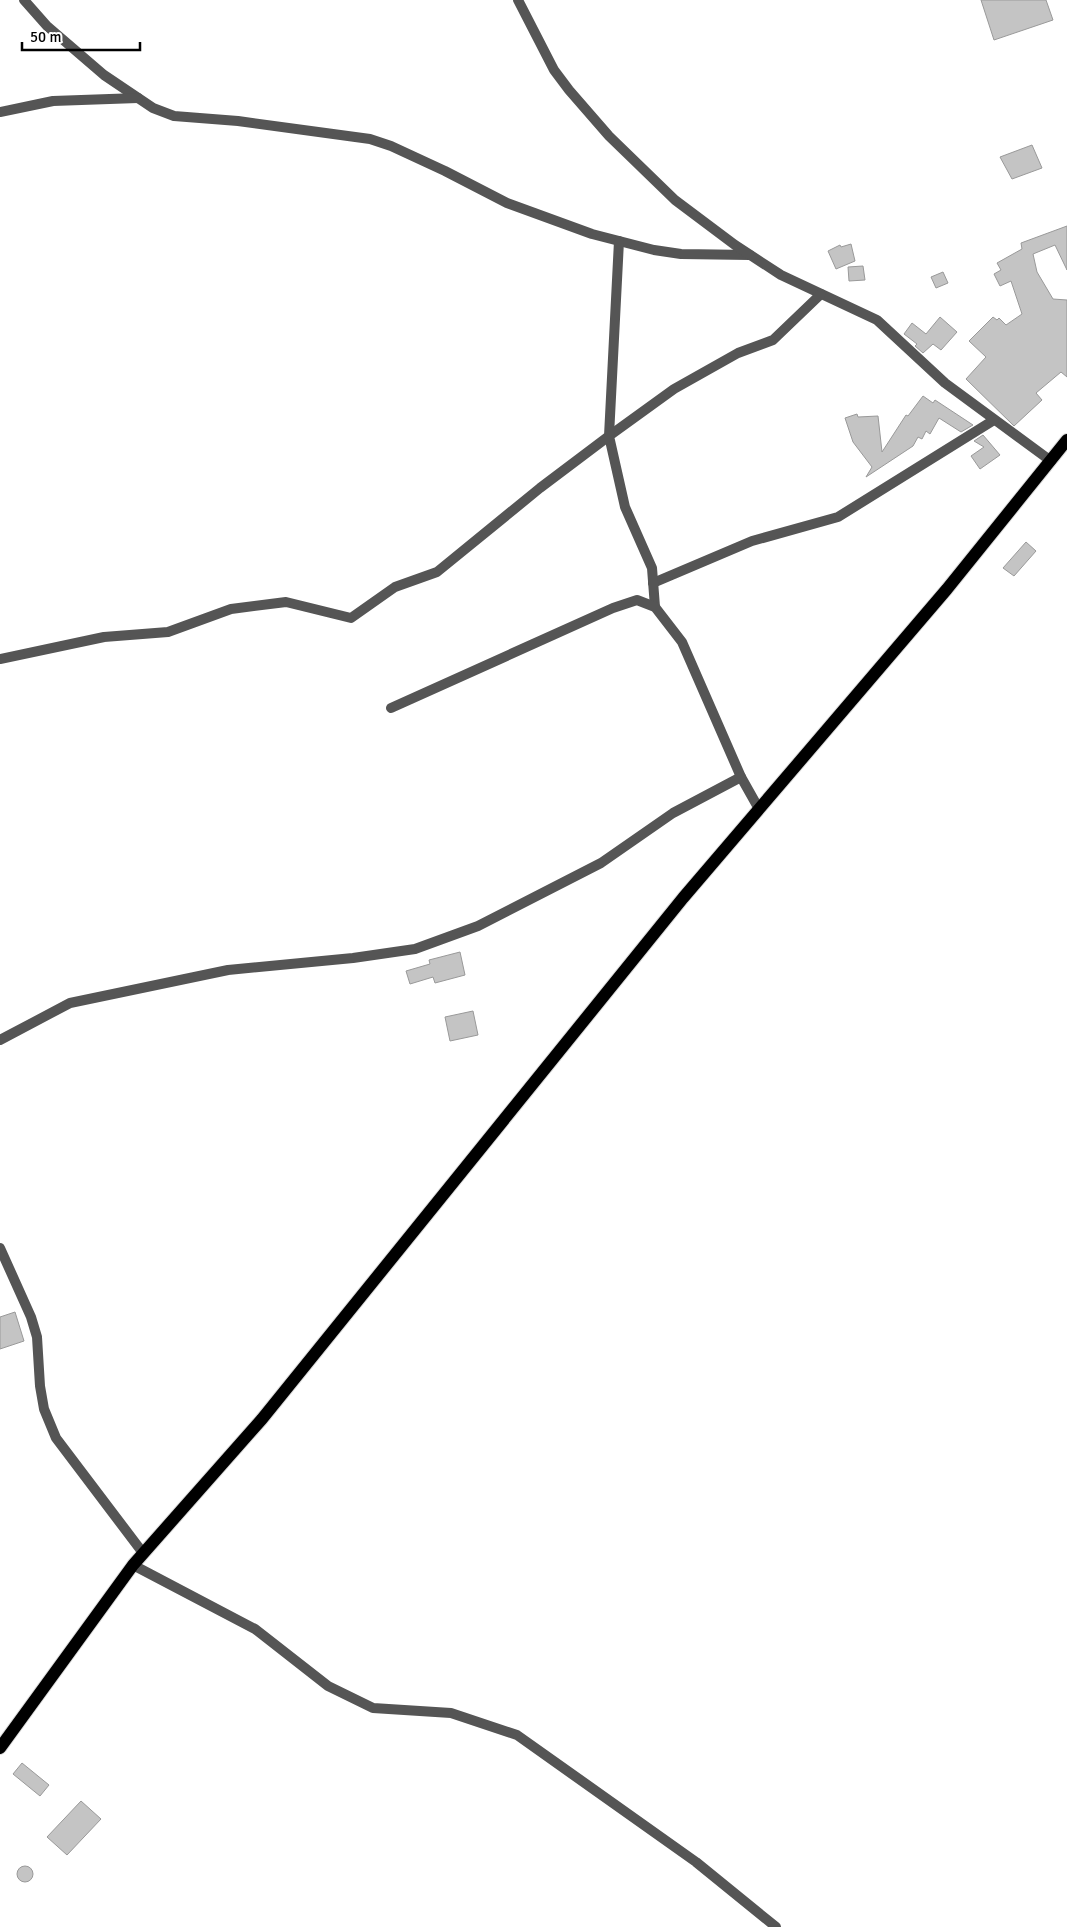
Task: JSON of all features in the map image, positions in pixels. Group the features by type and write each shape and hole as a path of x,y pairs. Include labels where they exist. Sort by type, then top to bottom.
{"main road":[{"path":"0,1748 132,1565 262,1419 683,898 947,589 1067,440"}],"street":[{"path":"24,0 48,26 104,75 153,108 174,116 238,121 370,139 445,171 507,203 592,234 681,254 750,255"},
{"path":"518,0 554,70 569,90 609,136 675,200 750,255 781,275 877,320 945,383 1051,462"},
{"path":"0,112 53,101 138,98"},
{"path":"619,241 609,436 624,507 652,568 655,607"},
{"path":"0,659 104,637 168,632 231,609 286,602 351,618 395,587 437,572 540,488 609,436 674,389 738,352 773,340 821,294"},
{"path":"653,583 752,541 838,517 994,420"},
{"path":"391,708 613,608 637,600 655,607 682,642 741,777 759,809"},
{"path":"0,1040 70,1002 228,970 353,958 415,949 478,926 601,863 673,813 741,777"},
{"path":"0,1248 31,1317 36,1337 44,1409 56,1438 143,1553"},
{"path":"132,1565 255,1629 328,1686 373,1708 451,1713 517,1735 696,1862 776,1927"}],"building":[{"path":"981,0 1046,0 1053,20 994,40"},
{"path":"1032,145 1042,168 1012,179 1000,157"},
{"path":"1067,226 1067,270 1055,245 1033,254 1037,272 1053,299 1067,300 1067,377 1061,372 1036,393 1042,400 1014,426 966,379 986,357 969,341 993,317 997,320 999,318 1006,325 1022,314 1011,281 1000,286 994,274 1001,270 997,263 1022,249 1021,243"},
{"path":"851,244 855,261 836,269 828,251 840,245 841,247"},
{"path":"863,266 865,280 849,281 848,267"},
{"path":"943,272 948,283 936,288 931,277"},
{"path":"940,317 957,332 941,350 933,344 923,353 915,346 917,344 904,334 912,323 926,334"},
{"path":"923,396 933,403 935,400 973,425 961,432 939,418 930,434 926,431 922,439 918,437 913,446 866,477 872,467 853,442 845,418 857,414 858,417 878,416 882,452 906,415 908,416"},
{"path":"983,435 1000,455 980,469 971,456 984,447 974,441"},
{"path":"1026,542 1036,551 1014,576 1003,568"},
{"path":"460,952 465,975 435,983 433,977 410,984 406,971 430,964 429,960"},
{"path":"473,1011 478,1035 450,1041 445,1017"},
{"path":"15,1312 24,1341 0,1349 0,1317"},
{"path":"22,1763 49,1785 40,1796 13,1774"},
{"path":"81,1801 101,1819 67,1855 47,1837"},
{"path":"25,1866 33,1874 25,1882 17,1874"}]}
